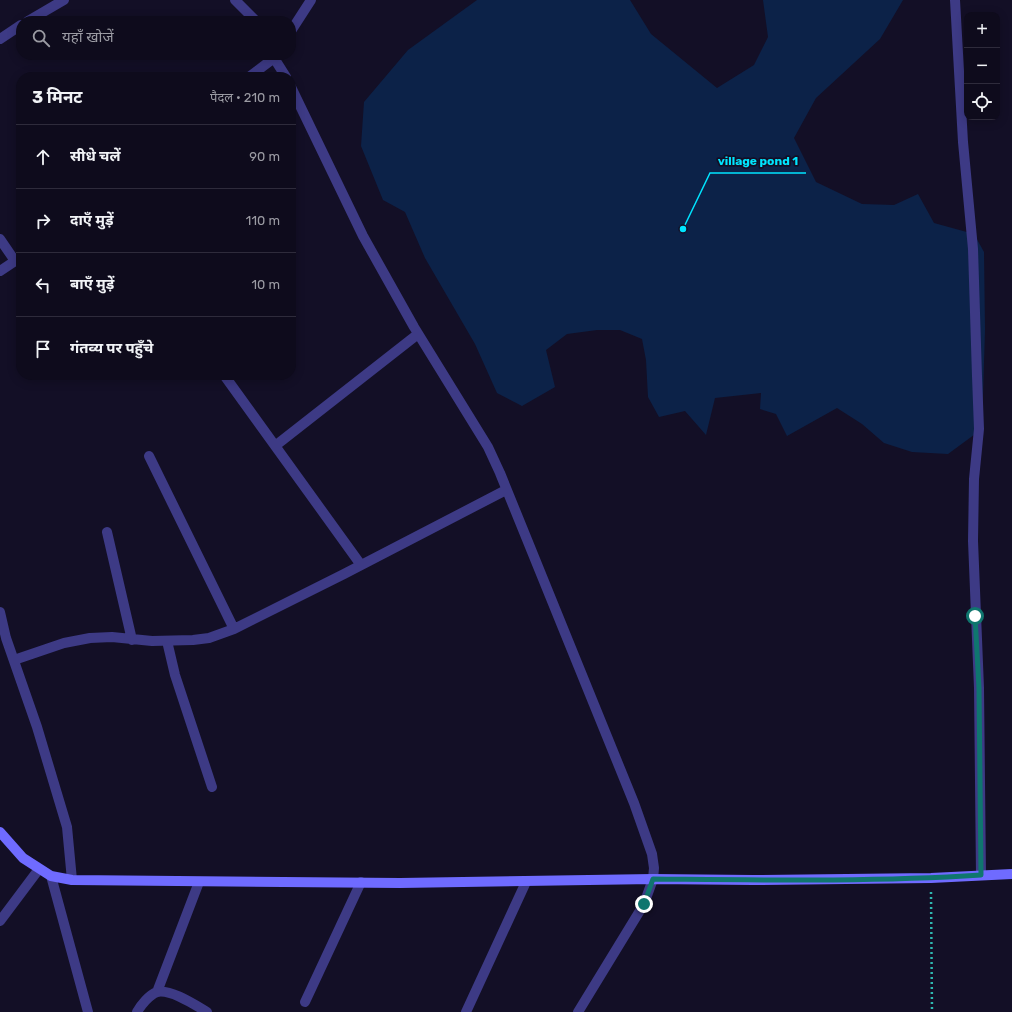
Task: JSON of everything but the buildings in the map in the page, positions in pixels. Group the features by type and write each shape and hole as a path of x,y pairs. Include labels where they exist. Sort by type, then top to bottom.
{"street":[{"path":"37,16 64,0"},
{"path":"235,0 251,16"},
{"path":"296,23 311,0"},
{"path":"955,0 963,142 973,249 979,429 974,479 973,541 979,688 981,875"},
{"path":"0,39 16,28"},
{"path":"256,72 271,60"},
{"path":"277,60 283,72"},
{"path":"296,97 363,236 418,334 488,448 634,803 652,854 654,868 653,879 644,904 578,1012"},
{"path":"0,239 16,257"},
{"path":"0,271 16,260"},
{"path":"275,446 418,334"},
{"path":"228,380 361,565"},
{"path":"149,456 234,629"},
{"path":"14,660 64,643 90,638 112,637 132,640 167,641 193,640 234,629 506,490"},
{"path":"107,532 132,640"},
{"path":"0,612 6,638 37,726 67,828 72,880"},
{"path":"167,641 175,675 212,787"},
{"path":"0,832 23,858 51,876 72,880 198,882 526,882 653,879 788,880 931,878 1012,874"},
{"path":"0,921 40,868"},
{"path":"51,876 88,1012"},
{"path":"137,1012 148,998 157,992 198,882"},
{"path":"305,1002 361,882"},
{"path":"466,1012 526,882"},
{"path":"157,992 170,993 207,1012"}],"path":[{"path":"931,878 932,1012"}],"water":[{"path":"477,0 630,0 651,34 717,88 754,65 768,37 763,0 903,0 880,39 816,98 794,138 816,182 862,204 894,205 918,194 934,223 974,234 984,252 985,329 982,429 948,454 912,452 884,443 862,424 837,408 787,436 776,414 760,409 761,393 715,398 706,435 685,411 659,417 648,397 646,360 642,339 620,330 597,330 567,334 546,350 555,387 522,406 497,393 475,344 425,258 405,212 383,200 361,146 364,102 408,50"}],"place":[{"name":"village pond 1","path":"683,229"}],"route":[{"path":"644,904 653,879 753,880 931,878 981,875 979,688 975,616"}]}
